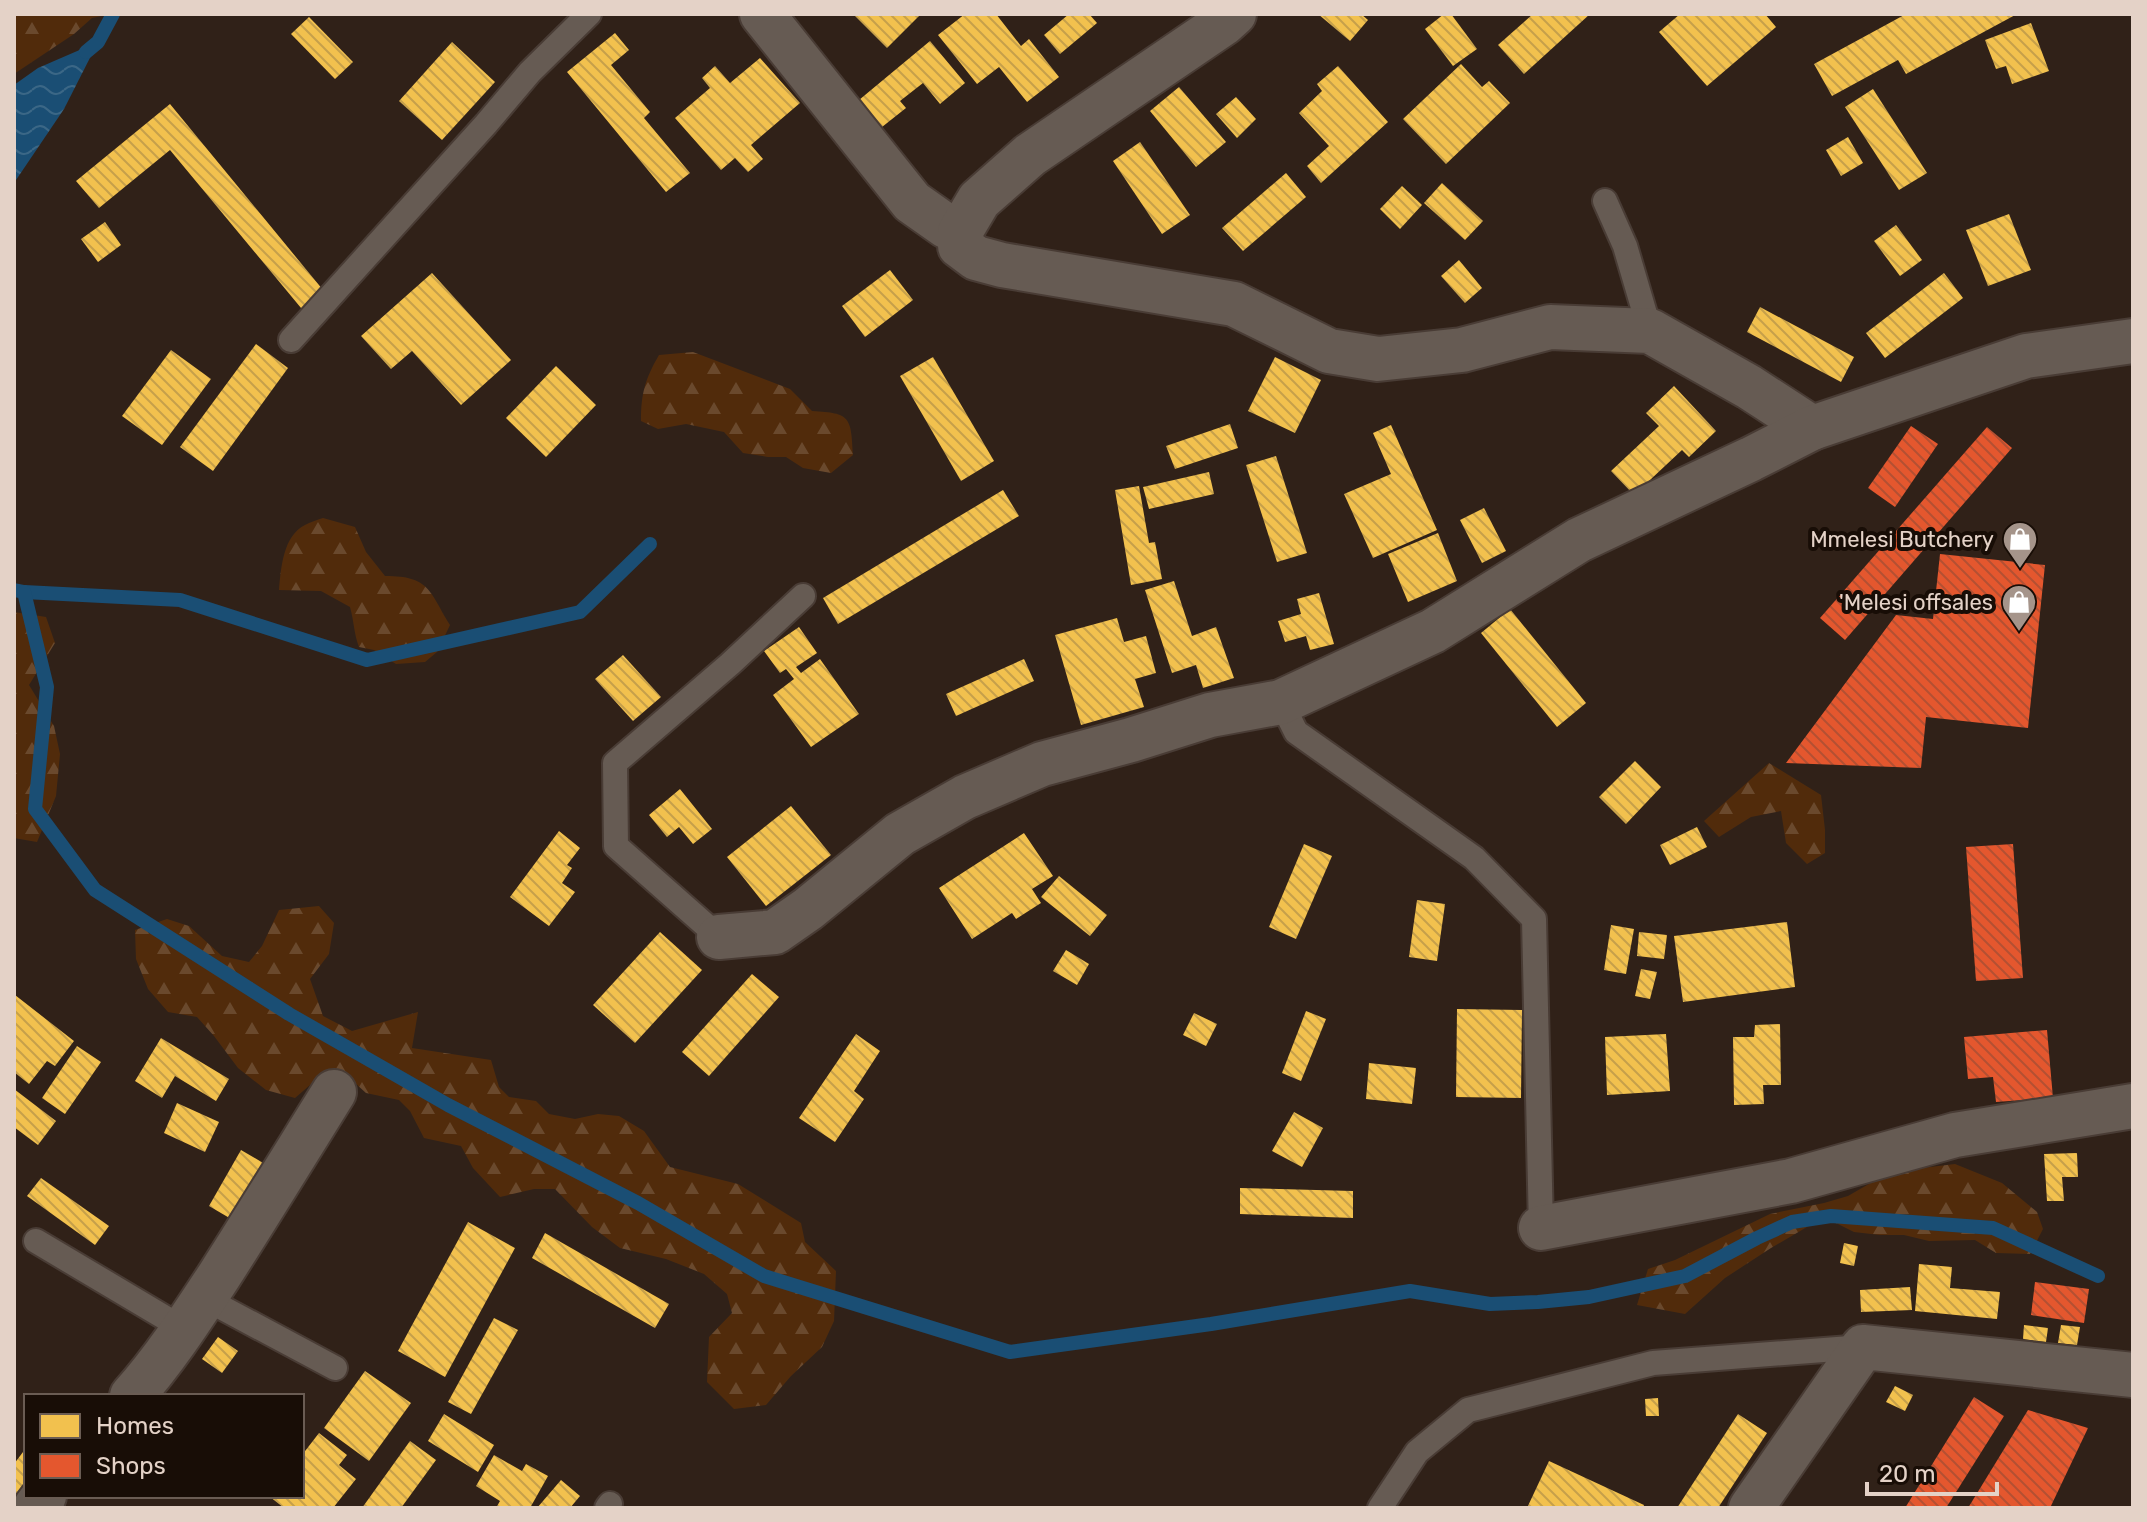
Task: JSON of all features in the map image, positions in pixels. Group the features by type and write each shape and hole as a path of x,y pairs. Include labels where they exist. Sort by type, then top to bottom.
{"street":[{"path":"762,14 912,202 960,232"},
{"path":"1234,14 1030,155 979,200 960,232 960,246 976,258 1033,271 1234,304 1329,351 1378,359 1462,350 1550,327 1650,331 1749,387 1812,428"},
{"path":"719,937 775,932 900,834 965,797 1042,764 1210,715 1281,702 1433,631 1579,540 1812,428 2026,356 2133,341"},
{"path":"134,1394 194,1314 334,1092"},
{"path":"1541,1228 1791,1181 1955,1135 2133,1106"},
{"path":"1751,1508 1863,1347 2133,1375"}],"lane":[{"path":"291,340 530,72 589,14"},
{"path":"1605,201 1625,246 1650,331"},
{"path":"719,937 616,846 615,763 803,596"},
{"path":"1281,702 1296,732 1474,858 1534,919 1541,1228"},
{"path":"36,1241 194,1314 335,1368"},
{"path":"1380,1508 1417,1452 1468,1410 1653,1363 1863,1347"}],"green space":[{"path":"14,14 111,14 92,18 74,34 14,74"},
{"path":"693,352 790,389 812,411 842,416 851,432 853,455 831,473 803,468 786,457 743,453 724,432 686,424 658,429 641,421 645,387 659,355"},
{"path":"323,518 355,527 366,552 385,576 411,579 432,595 450,625 437,652 425,662 396,664 374,650 359,647 350,607 321,591 279,590 284,553 292,537 305,525"},
{"path":"14,612 46,617 55,643 29,685 54,726 60,754 56,796 37,842 14,838"},
{"path":"1769,763 1821,795 1825,853 1807,864 1786,843 1781,811 1751,817 1719,837 1704,821"},
{"path":"319,906 334,923 329,954 310,979 323,1016 352,1031 418,1012 412,1048 491,1060 499,1087 509,1097 536,1101 549,1114 575,1119 598,1114 619,1116 644,1131 670,1167 738,1184 801,1223 805,1242 836,1271 834,1321 822,1347 766,1405 734,1409 707,1382 709,1337 732,1313 727,1294 704,1274 666,1259 620,1248 592,1227 555,1189 534,1189 500,1197 473,1168 461,1146 424,1138 410,1111 399,1100 366,1093 344,1073 317,1079 295,1098 266,1090 238,1068 197,1017 168,1012 148,989 136,959 135,930 167,919 189,926 222,956 249,962 262,946 279,910"},
{"path":"1955,1164 2002,1183 2037,1212 2043,1229 2030,1254 1996,1253 1975,1240 1929,1241 1904,1235 1854,1232 1824,1217 1725,1278 1685,1314 1637,1305 1648,1269 1675,1260 1770,1214 1848,1196 1881,1177"}],"water":[{"path":"98,42 64,109 14,183 14,85 38,68"}],"building: Homes":[{"path":"853,14 921,14 887,48"},
{"path":"965,14 996,14 1021,46 1029,39 1059,77 1027,102 999,67 977,84 938,35"},
{"path":"1069,14 1089,14 1097,23 1060,54 1044,35"},
{"path":"1318,14 1361,14 1368,20 1350,41"},
{"path":"1444,14 1451,14 1477,49 1453,66 1425,29"},
{"path":"1533,14 1590,14 1524,74 1498,45"},
{"path":"1680,14 1765,14 1776,27 1707,86 1659,32"},
{"path":"1906,14 2017,14 1906,74 1898,60 1832,96 1814,64"},
{"path":"309,17 353,62 335,79 291,34"},
{"path":"2031,23 2049,71 2012,84 2006,66 1996,69 1985,40"},
{"path":"615,33 629,50 611,65 650,112 644,118 690,173 666,192 567,72"},
{"path":"930,41 965,83 940,104 923,83 900,101 906,108 882,127 859,100"},
{"path":"452,42 495,82 442,140 399,101"},
{"path":"760,58 800,103 751,145 763,159 748,172 735,158 721,170 675,118 710,88 702,78 715,66 730,83"},
{"path":"1461,64 1482,87 1489,81 1510,103 1446,164 1403,119"},
{"path":"1338,66 1388,122 1321,183 1307,166 1329,146 1299,113 1322,91 1317,84"},
{"path":"1179,87 1226,142 1196,167 1150,111"},
{"path":"1873,89 1927,173 1899,190 1845,107"},
{"path":"1236,97 1256,119 1237,138 1216,114"},
{"path":"170,104 328,296 306,314 170,150 99,208 76,181"},
{"path":"1848,137 1863,163 1841,176 1826,150"},
{"path":"1140,142 1190,215 1162,234 1113,161"},
{"path":"1286,173 1306,197 1243,251 1222,228"},
{"path":"1442,183 1483,221 1465,240 1424,203"},
{"path":"1402,186 1422,205 1400,229 1380,209"},
{"path":"2009,214 2031,270 1988,286 1966,230"},
{"path":"105,222 121,245 98,262 81,239"},
{"path":"1896,225 1922,260 1900,276 1874,241"},
{"path":"1459,260 1482,288 1465,303 1441,276"},
{"path":"890,270 913,300 865,337 842,306"},
{"path":"432,273 511,360 461,405 412,351 391,369 361,336"},
{"path":"1944,273 1963,298 1885,358 1866,333"},
{"path":"1760,307 1854,357 1841,382 1747,332"},
{"path":"256,344 288,368 213,471 180,447"},
{"path":"171,350 211,379 162,445 122,416"},
{"path":"933,357 994,461 961,481 900,376"},
{"path":"1275,357 1321,380 1295,433 1248,411"},
{"path":"556,366 596,405 546,457 506,418"},
{"path":"1674,386 1716,431 1689,457 1682,450 1634,495 1611,471 1659,426 1646,413"},
{"path":"1230,424 1238,448 1175,469 1166,446"},
{"path":"1391,425 1437,530 1373,558 1344,494 1391,474 1373,433"},
{"path":"1276,456 1307,553 1277,562 1246,465"},
{"path":"1209,472 1214,494 1149,509 1143,487"},
{"path":"1139,486 1149,543 1155,542 1162,579 1131,585 1115,490"},
{"path":"1003,490 1019,516 838,624 823,598"},
{"path":"1484,508 1506,551 1482,563 1460,520"},
{"path":"1438,533 1457,581 1408,602 1388,554"},
{"path":"1174,581 1192,636 1216,627 1234,678 1203,688 1196,665 1172,673 1145,590"},
{"path":"1319,593 1334,644 1310,650 1306,636 1285,642 1278,621 1301,614 1297,599"},
{"path":"1510,609 1586,703 1557,727 1481,633"},
{"path":"1117,618 1124,642 1146,636 1156,673 1135,679 1144,707 1081,725 1055,635"},
{"path":"799,627 817,653 796,667 801,673 820,659 859,714 811,747 773,695 794,679 786,669 780,673 764,651"},
{"path":"623,655 661,697 633,721 595,679"},
{"path":"1024,659 1034,681 956,716 946,694"},
{"path":"1635,761 1661,787 1626,824 1599,797"},
{"path":"680,789 712,829 693,844 679,827 667,837 649,815"},
{"path":"791,806 831,855 766,906 727,857"},
{"path":"1697,827 1707,847 1670,865 1660,845"},
{"path":"559,831 580,848 567,865 572,868 562,883 575,892 549,926 510,897"},
{"path":"1024,833 1053,876 1032,889 1041,903 1016,919 1012,913 972,939 939,888"},
{"path":"1304,844 1332,856 1296,939 1269,927"},
{"path":"1059,876 1107,915 1090,936 1041,897"},
{"path":"1417,900 1445,904 1437,961 1409,957"},
{"path":"1787,922 1795,987 1683,1002 1674,936"},
{"path":"1611,925 1634,929 1626,974 1604,970"},
{"path":"660,932 702,970 635,1043 593,1005"},
{"path":"1639,932 1667,935 1664,959 1637,956"},
{"path":"1066,950 1089,964 1077,985 1053,971"},
{"path":"1641,969 1657,972 1650,999 1635,996"},
{"path":"752,974 779,997 709,1076 682,1052"},
{"path":"15,995 74,1041 55,1066 47,1061 29,1084 14,1072"},
{"path":"1457,1009 1522,1010 1521,1098 1456,1097"},
{"path":"1306,1011 1326,1019 1301,1081 1282,1073"},
{"path":"1194,1013 1217,1024 1206,1046 1183,1035"},
{"path":"1780,1024 1781,1085 1763,1085 1764,1104 1734,1105 1733,1037 1754,1037 1755,1025"},
{"path":"856,1034 880,1051 854,1091 864,1099 835,1142 799,1118"},
{"path":"1666,1034 1670,1091 1607,1095 1605,1037"},
{"path":"161,1038 229,1079 216,1101 175,1076 162,1098 135,1081"},
{"path":"77,1046 101,1062 65,1114 42,1098"},
{"path":"1369,1063 1416,1068 1412,1104 1366,1099"},
{"path":"14,1089 56,1121 38,1145 14,1127"},
{"path":"177,1103 219,1122 205,1152 164,1133"},
{"path":"1294,1112 1323,1128 1302,1167 1272,1151"},
{"path":"241,1150 270,1167 238,1223 209,1206"},
{"path":"2077,1153 2078,1177 2062,1177 2064,1201 2047,1201 2044,1154"},
{"path":"41,1178 109,1226 95,1245 27,1196"},
{"path":"1240,1188 1353,1191 1353,1218 1240,1214"},
{"path":"468,1222 515,1248 445,1377 398,1351"},
{"path":"545,1233 669,1304 655,1328 532,1258"},
{"path":"1844,1243 1858,1246 1854,1266 1840,1263"},
{"path":"1919,1264 1952,1267 1950,1288 2000,1292 1997,1319 1915,1311"},
{"path":"1910,1287 1912,1310 1861,1312 1860,1290"},
{"path":"494,1318 518,1330 471,1414 448,1402"},
{"path":"2024,1325 2048,1328 2046,1342 2023,1339"},
{"path":"2061,1325 2080,1327 2077,1345 2058,1343"},
{"path":"218,1337 238,1351 222,1373 202,1359"},
{"path":"365,1371 411,1403 369,1461 324,1428"},
{"path":"1895,1386 1913,1395 1905,1411 1886,1402"},
{"path":"1658,1398 1659,1416 1646,1416 1645,1399"},
{"path":"444,1414 494,1445 478,1472 428,1441"},
{"path":"1738,1414 1767,1433 1718,1508 1677,1508"},
{"path":"319,1433 347,1455 339,1465 356,1479 333,1508 284,1508 272,1498 304,1498 304,1452"},
{"path":"410,1441 436,1460 401,1508 362,1508"},
{"path":"24,1451 24,1498 14,1505 14,1464"},
{"path":"494,1455 522,1471 526,1464 548,1476 530,1508 496,1508 500,1501 476,1486"},
{"path":"1549,1461 1644,1505 1643,1508 1527,1508"},
{"path":"561,1480 580,1496 570,1508 537,1508"}],"building: Shops":[{"path":"1911,426 1938,444 1895,507 1868,488"},
{"path":"1987,427 2012,448 1845,640 1820,618"},
{"path":"1940,554 2045,565 2028,728 1926,717 1921,768 1786,763 1896,615 1933,619"},
{"path":"2013,844 2023,978 1976,981 1966,847"},
{"path":"2047,1030 2053,1098 1996,1102 1993,1077 1968,1079 1964,1037"},
{"path":"2035,1282 2089,1289 2084,1323 2031,1315"},
{"path":"1974,1397 2004,1416 1946,1508 1905,1508"},
{"path":"2028,1410 2088,1428 2050,1508 1968,1508"}],"waterway":[{"path":"86,52 98,42 113,14"},
{"path":"14,590 180,600 367,660 580,612 650,544"},
{"path":"24,592 47,687 35,809 95,890 289,1014 448,1105 638,1203 764,1276 1010,1352 1211,1324 1410,1291 1490,1304 1589,1297 1685,1276 1792,1222 1831,1216 1993,1228 2098,1276"}],"place":[{"name":"Mmelesi Butchery","path":"2020,570"},
{"name":"'Melesi offsales","path":"2019,633"}]}
